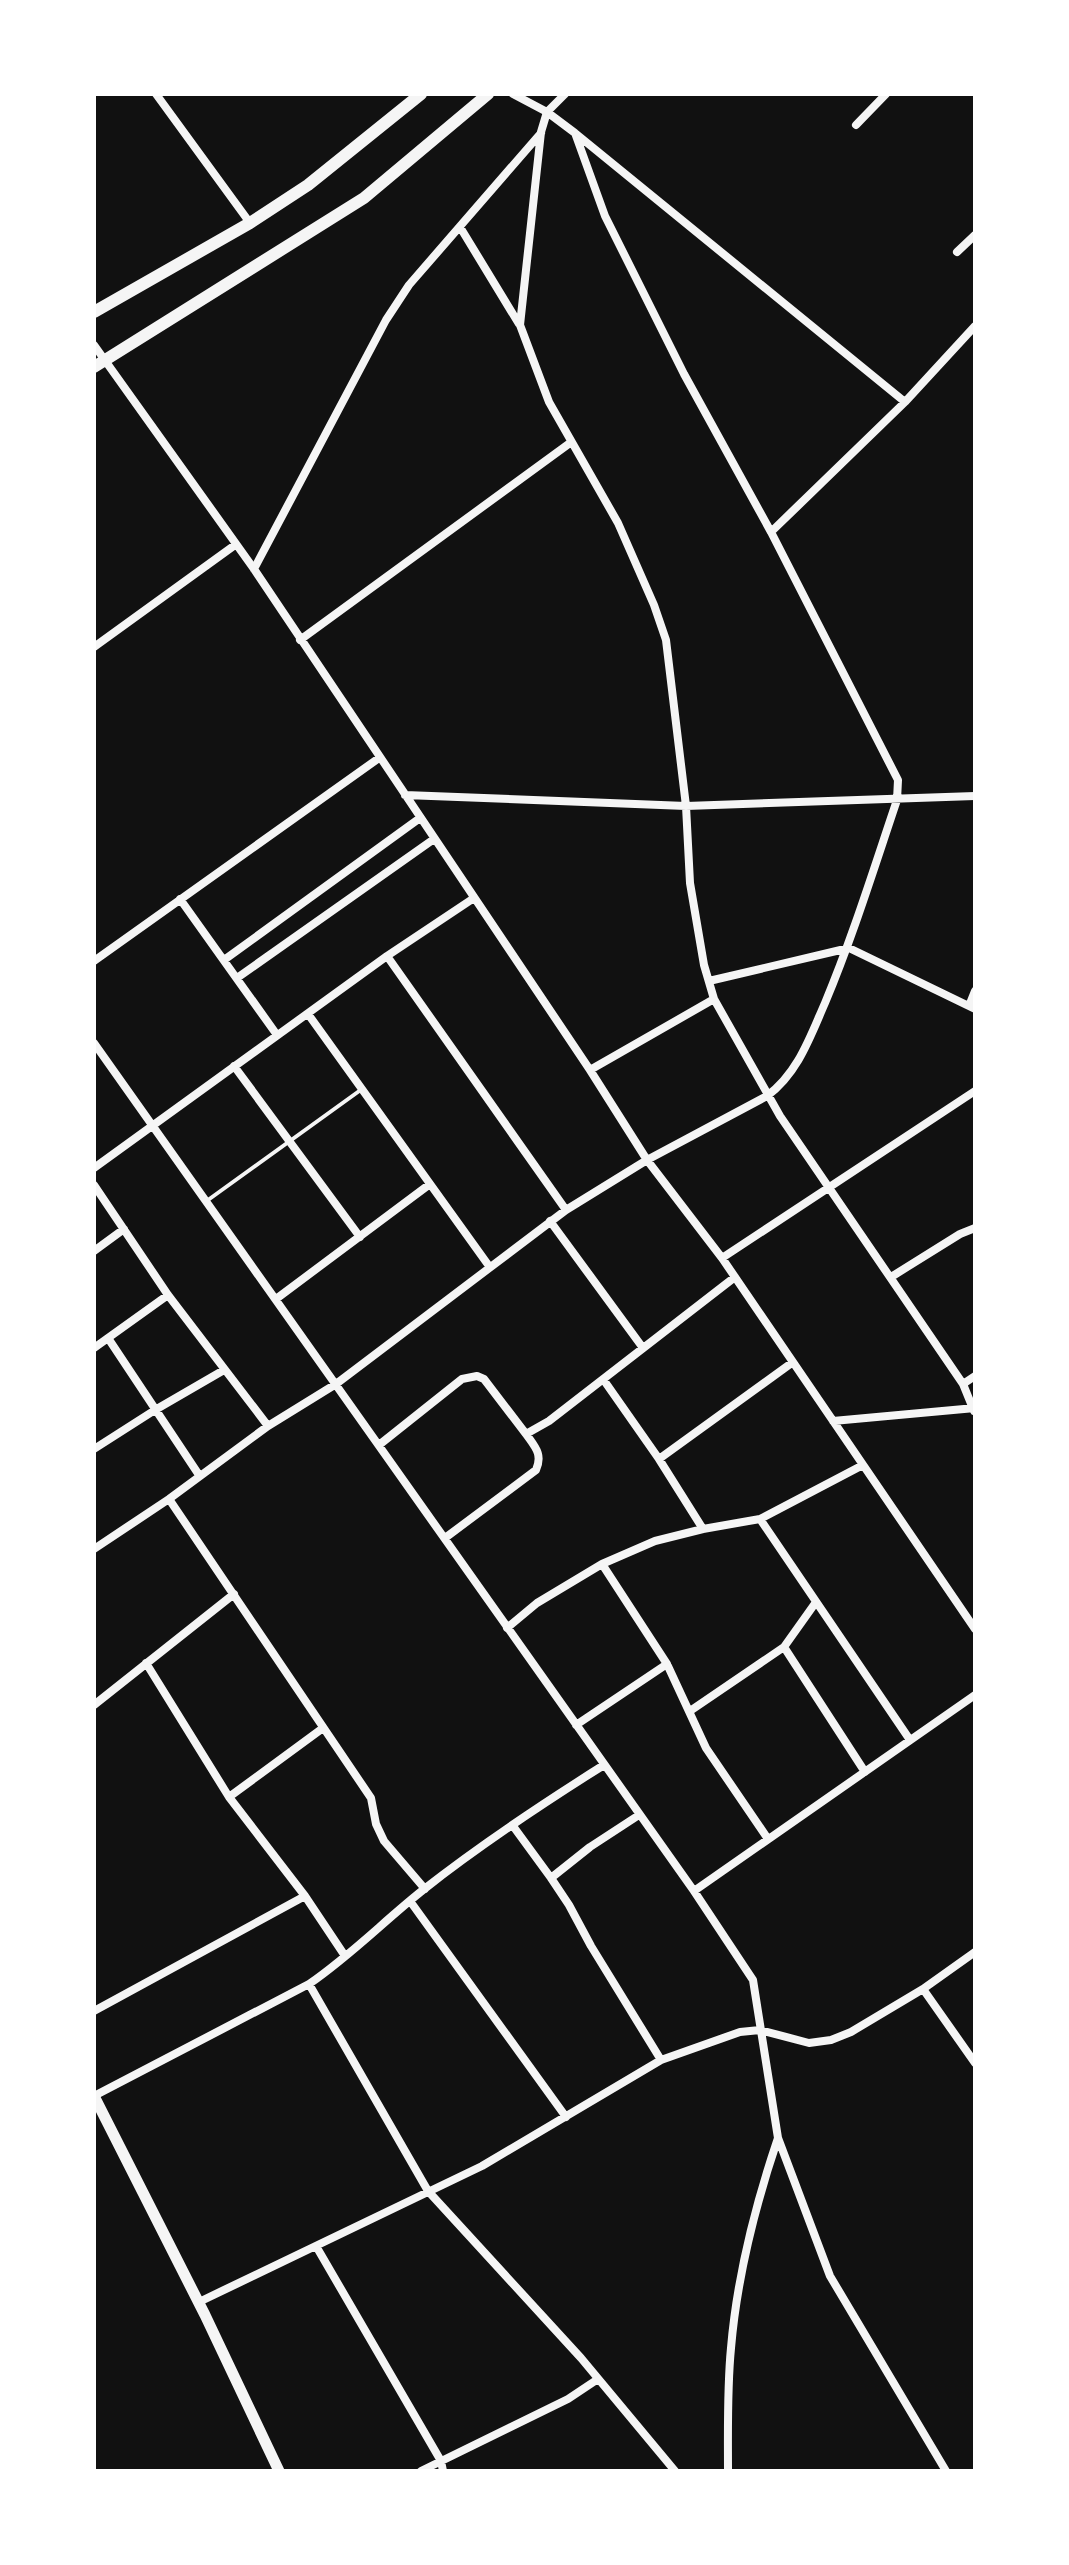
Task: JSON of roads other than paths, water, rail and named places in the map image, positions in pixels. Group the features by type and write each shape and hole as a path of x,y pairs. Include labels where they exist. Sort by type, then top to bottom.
{"main road":[{"path":"94,312 250,223 308,185 421,94"},
{"path":"99,364 364,198 488,94"}],"street":[{"path":"156,94 250,223"},
{"path":"513,94 547,112 575,133 905,402"},
{"path":"520,325 541,132 547,112 565,94"},
{"path":"856,125 886,94"},
{"path":"254,569 386,320 409,285 541,132"},
{"path":"94,1549 169,1499 268,1426 336,1384 566,1210 647,1160 767,1096 784,1083 798,1062 849,948 897,800 898,780 771,532 684,374 605,216 575,133"},
{"path":"460,227 520,325 549,402 618,523 666,640 686,806 690,883 704,965 714,999 767,1096 963,1384 974,1410 833,1421"},
{"path":"957,252 975,235"},
{"path":"771,532 905,402 975,326"},
{"path":"94,345 99,364 254,569 647,1160 722,1258 975,1629"},
{"path":"300,640 570,443"},
{"path":"94,647 235,545"},
{"path":"94,961 379,758"},
{"path":"405,795 686,806 975,796"},
{"path":"224,960 420,818"},
{"path":"237,978 434,839"},
{"path":"94,1168 387,956 474,898"},
{"path":"180,899 277,1035"},
{"path":"709,981 849,948 972,1008 975,991"},
{"path":"387,956 566,1210"},
{"path":"590,1070 714,999"},
{"path":"308,1014 489,1266"},
{"path":"94,1043 694,1891 753,1980 778,2138 830,2276 946,2471"},
{"path":"234,1066 360,1237"},
{"path":"722,1258 975,1091"},
{"path":"276,1299 430,1184"},
{"path":"94,1185 168,1295 268,1426"},
{"path":"550,1221 643,1348"},
{"path":"891,1277 975,1228"},
{"path":"94,1251 124,1229"},
{"path":"526,1434 549,1421 735,1277"},
{"path":"94,1348 168,1295"},
{"path":"108,1338 199,1475"},
{"path":"659,1459 793,1362"},
{"path":"94,1449 224,1370"},
{"path":"963,1384 975,1376"},
{"path":"379,1445 468,1377 484,1379 526,1434 539,1453 536,1470 445,1538"},
{"path":"603,1379 703,1529"},
{"path":"507,1628 537,1603 602,1564 655,1541 760,1519 863,1465"},
{"path":"169,1499 371,1798 376,1824 384,1841 425,1889"},
{"path":"760,1519 910,1740"},
{"path":"602,1564 667,1664 706,1748 768,1839"},
{"path":"94,1705 234,1594"},
{"path":"690,1711 784,1647 816,1602"},
{"path":"784,1647 865,1772"},
{"path":"146,1663 229,1797 305,1896 345,1956"},
{"path":"576,1725 667,1664"},
{"path":"694,1891 975,1695"},
{"path":"229,1797 323,1728"},
{"path":"279,2471 199,2302 94,2096 309,1984 425,1889 604,1765"},
{"path":"551,1878 590,1847 639,1815"},
{"path":"513,1826 569,1905 661,2060"},
{"path":"94,2011 305,1896"},
{"path":"410,1901 566,2117"},
{"path":"199,2302 482,2166 661,2060 740,2032 760,2030 809,2043 831,2040 851,2032 923,1989 975,1952"},
{"path":"309,1984 428,2191 598,2379 675,2471"},
{"path":"923,1989 975,2063"},
{"path":"728,2471 731,2348 741,2280 761,2187 778,2138"},
{"path":"316,2246 442,2466"},
{"path":"421,2471 442,2466 568,2399 598,2379"}],"lane":[{"path":"207,1201 362,1089"}]}
